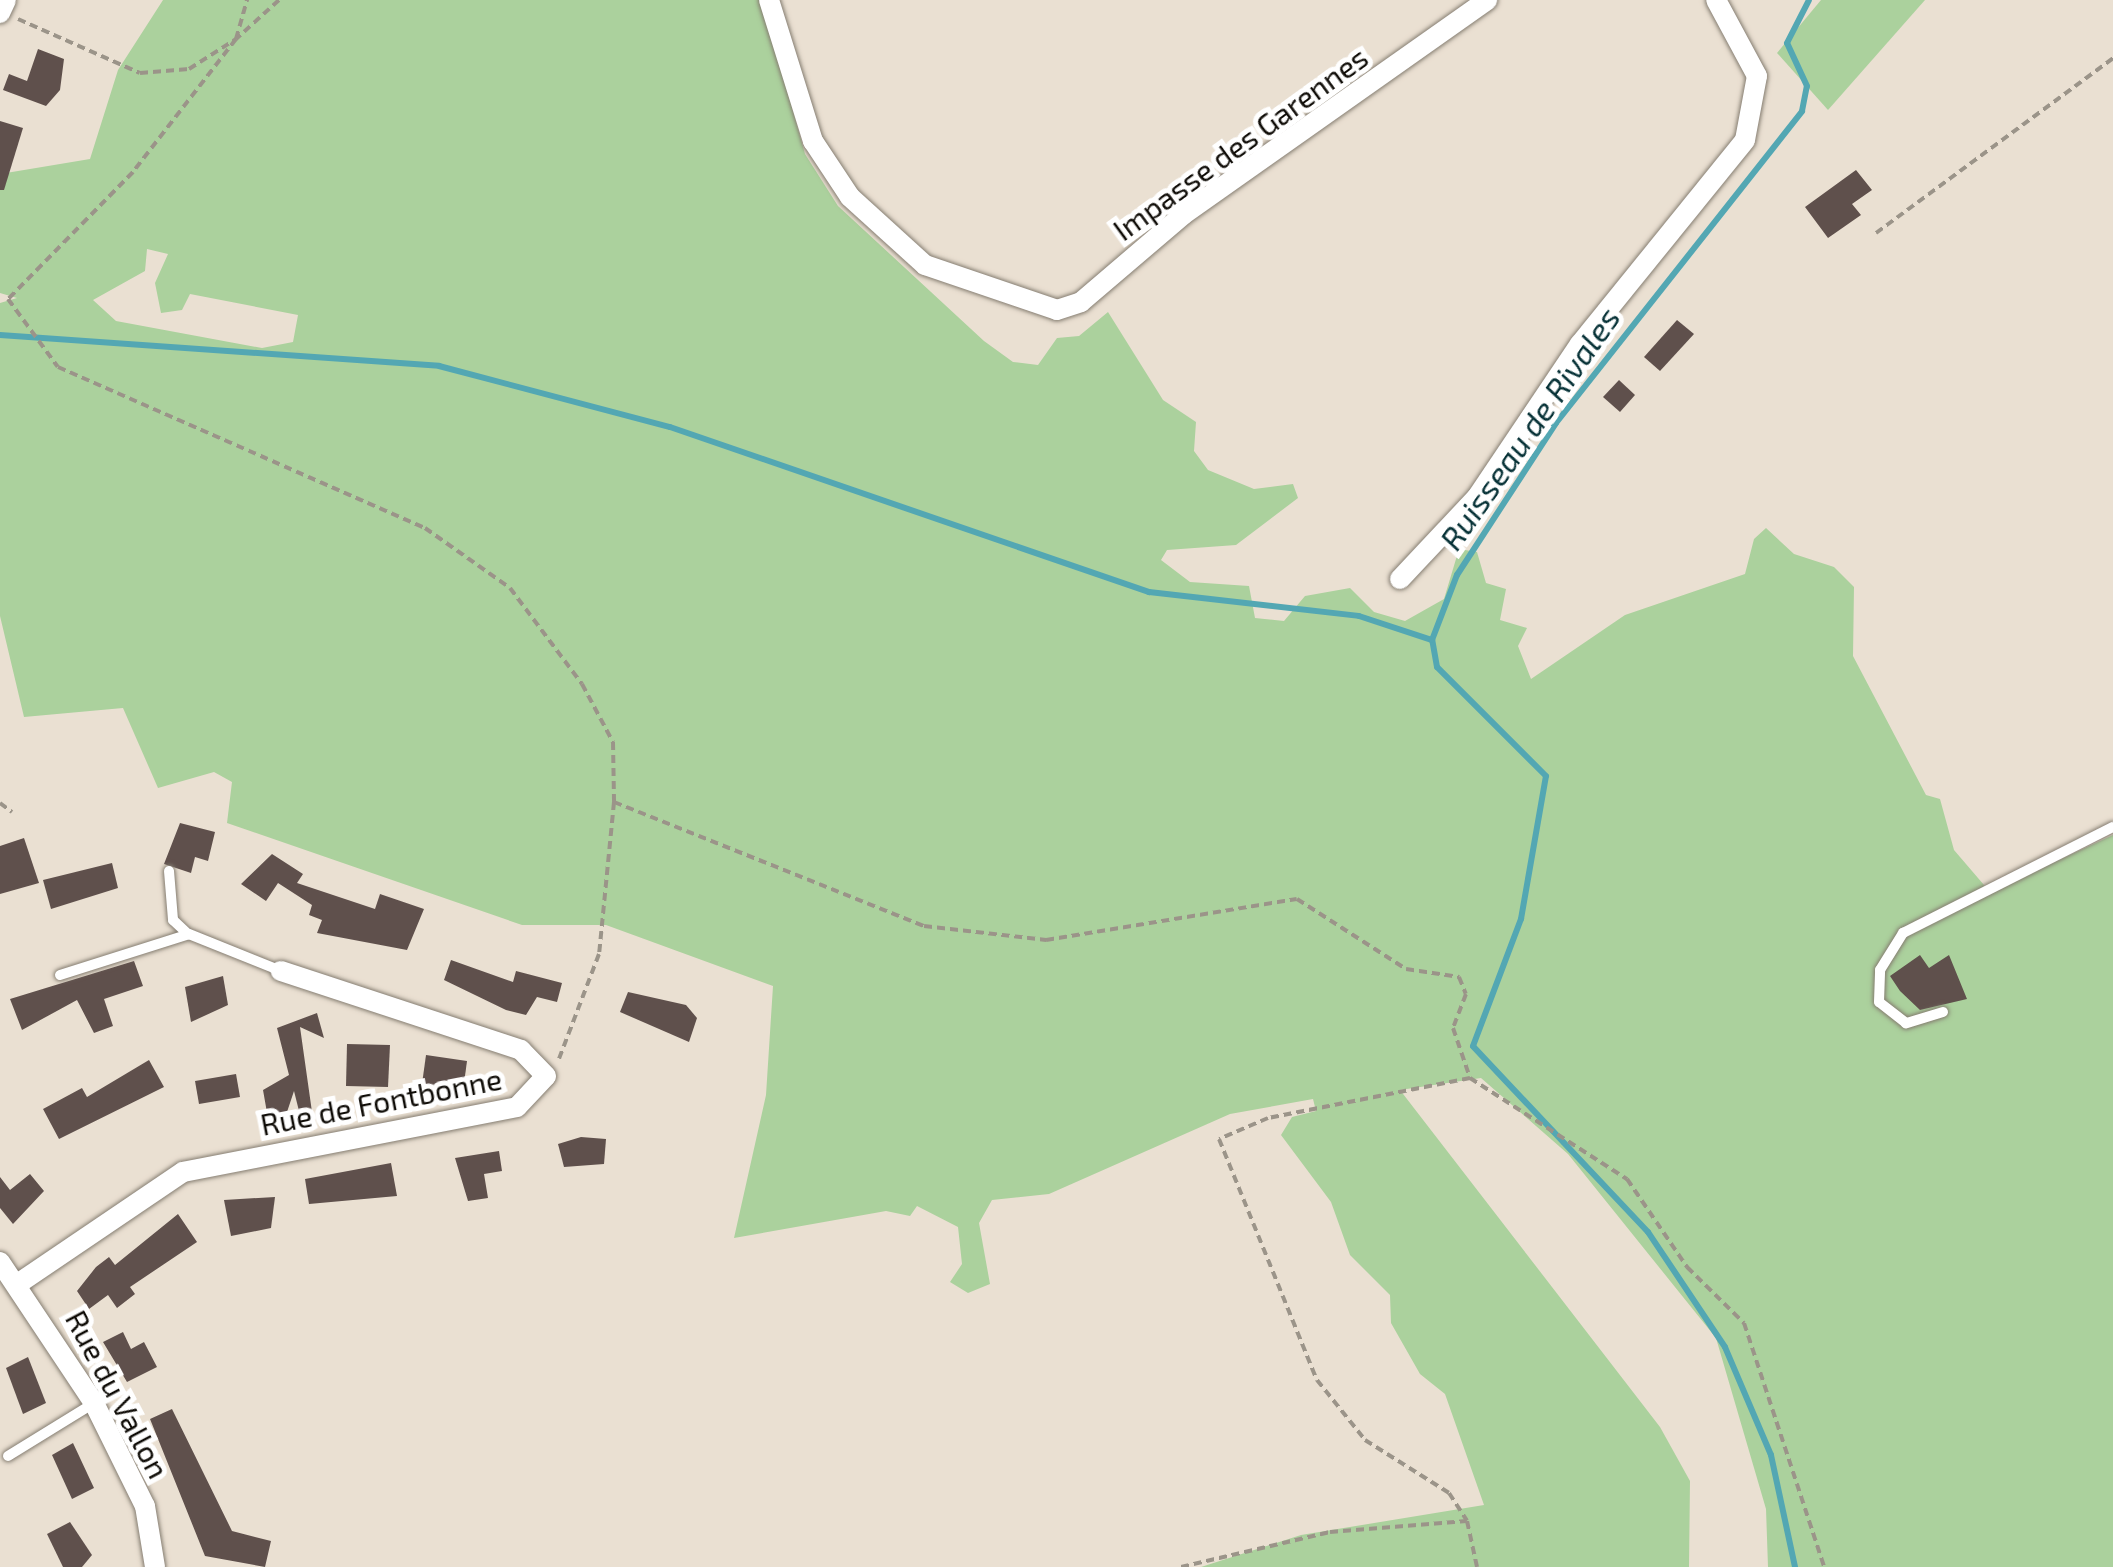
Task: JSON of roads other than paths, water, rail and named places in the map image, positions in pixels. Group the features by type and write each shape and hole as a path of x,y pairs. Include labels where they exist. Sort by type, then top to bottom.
{"street":[{"path":"0,12 6,0"},
{"name":"Impasse des Garennes","path":"769,0 812,141 850,198 925,266 1056,310 1081,302 1184,214 1487,0"},
{"path":"1400,579 1453,527 1580,344 1746,140 1757,76 1716,0"},
{"name":"Rue de Fontbonne","path":"19,1284 183,1172 518,1107 546,1076 522,1050 281,971"},
{"name":"Rue du Vallon","path":"1,1266 19,1284 94,1403 145,1506 155,1567"}],"lane":[{"path":"1943,1012 1906,1023 1878,1002 1880,970 1903,933 2113,827"},
{"path":"169,871 173,920 189,934 281,971"},
{"path":"60,974 189,934"},
{"path":"8,1456 94,1403"}],"waterway":[{"name":"Ruisseau de Rivales","path":"1795,1567 1771,1455 1725,1347 1648,1232 1473,1046 1521,919 1546,776 1437,667 1432,640 1457,575 1556,423 1802,111 1807,86 1787,43 1809,0"},
{"path":"0,335 439,366 670,427 1149,592 1359,616 1432,640"}]}
